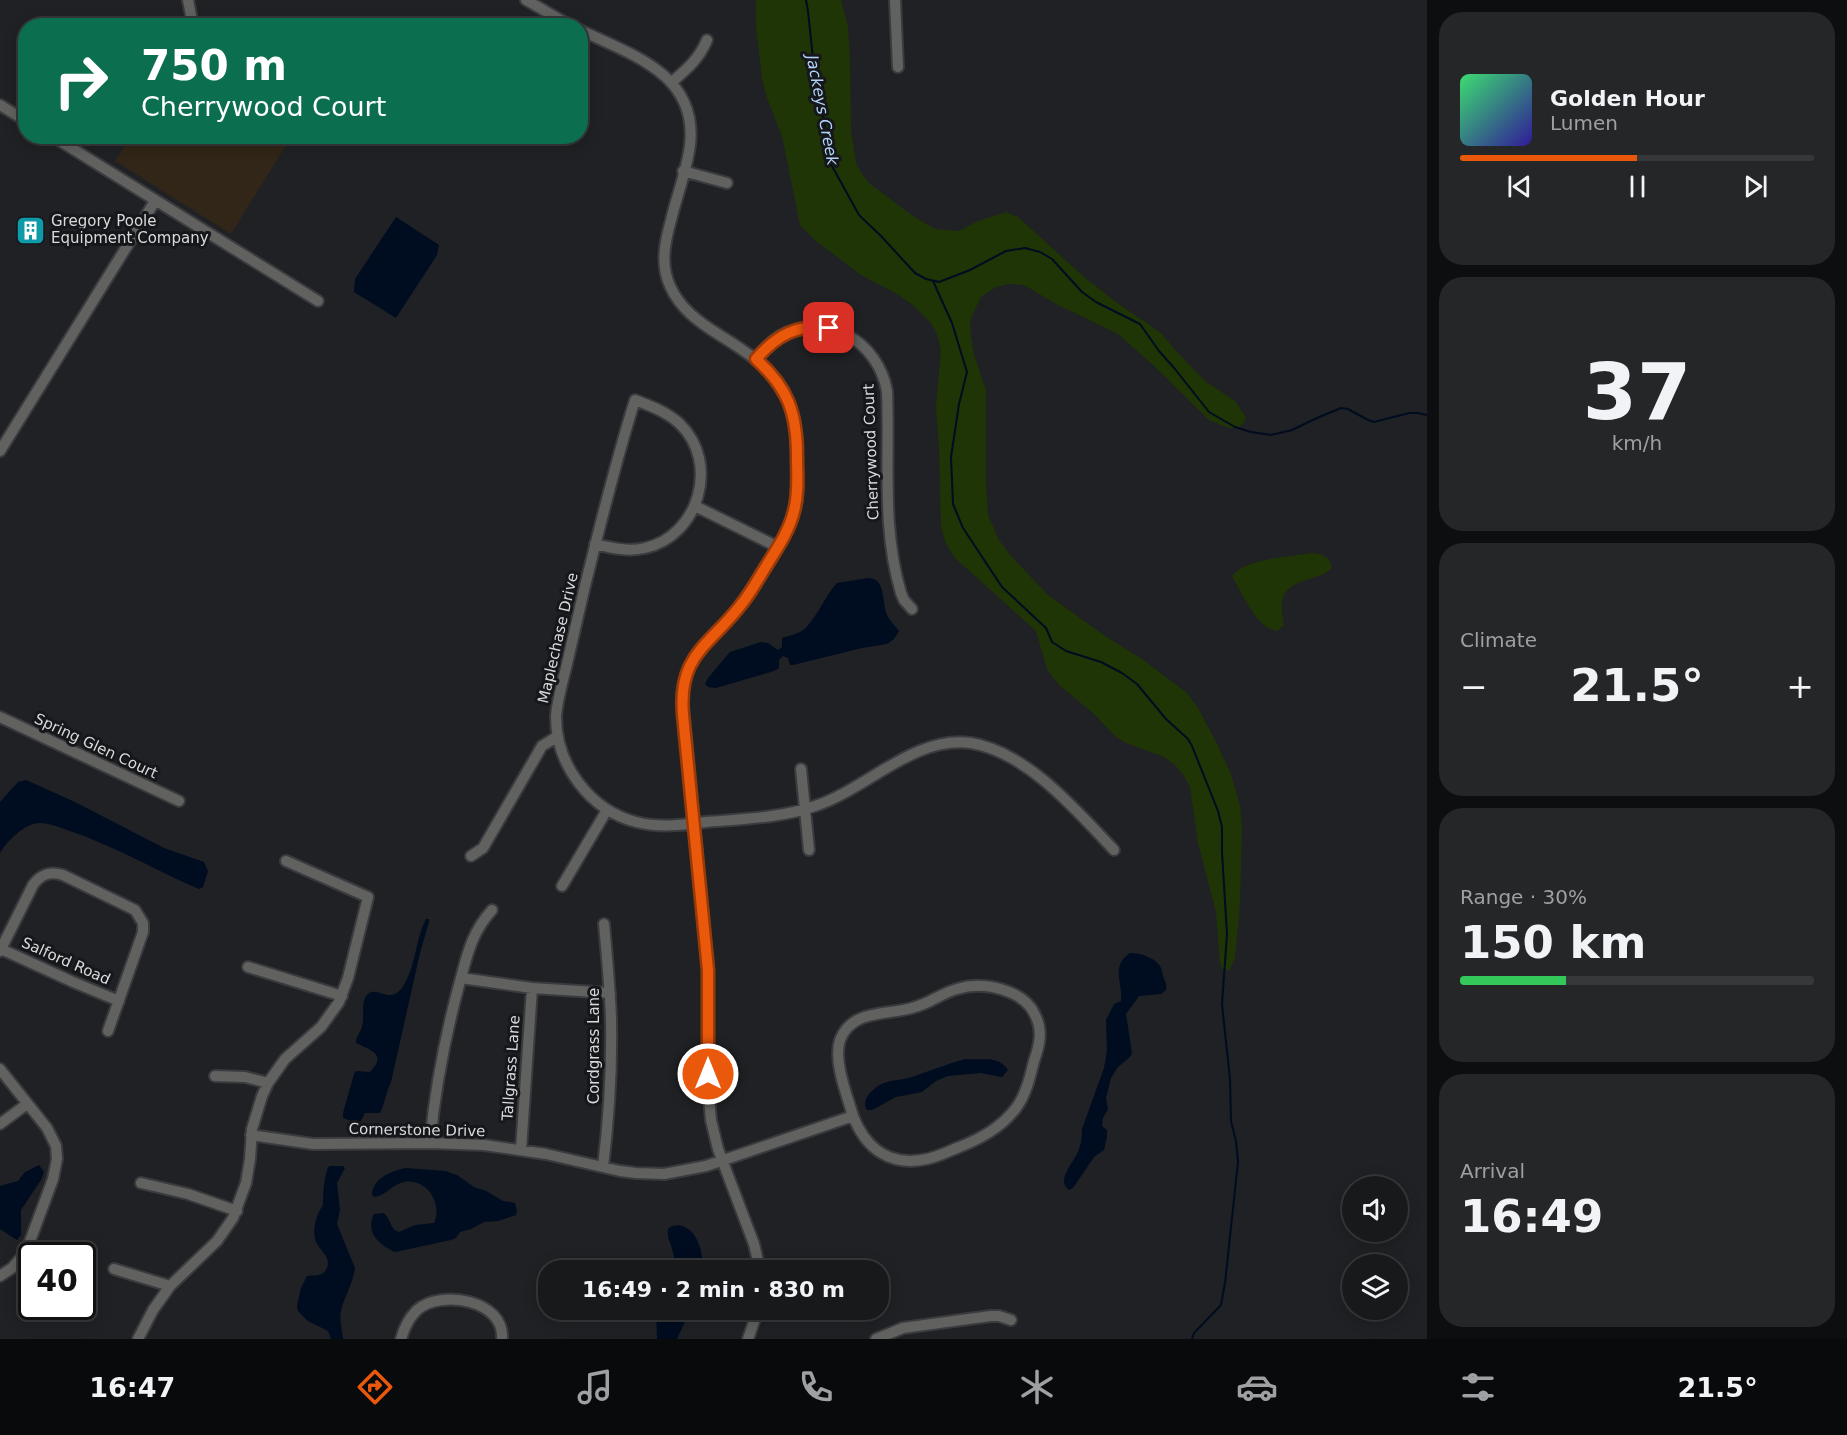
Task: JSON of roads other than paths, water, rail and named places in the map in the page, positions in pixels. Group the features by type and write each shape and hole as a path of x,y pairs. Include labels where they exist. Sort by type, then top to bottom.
{"street":[{"path":"188,0 191,18"},
{"path":"526,0 557,18"},
{"path":"895,0 898,67"},
{"path":"588,34 657,69 672,82 684,102 690,123 689,147 664,246 664,266 668,284 677,300 693,317 756,359 772,374 783,389 793,411 795,422 797,499 789,529 741,605 704,644 687,669 682,687 708,970 709,1102 722,1161 754,1244 758,1260"},
{"path":"672,82 692,65 700,55 706,40"},
{"path":"0,105 18,116"},
{"path":"65,144 318,301"},
{"path":"683,171 727,183"},
{"path":"0,451 155,201"},
{"name":"Cherrywood Court","path":"756,359 767,346 781,336 799,329 818,327 850,336 875,359 883,376 886,391 887,512 890,545 901,593 912,609"},
{"name":"Maplechase Drive","path":"695,506 701,485 701,465 691,438 679,423 669,416 635,400 606,500 557,707 558,736 566,763 588,794 607,810 626,819 648,824 676,825 805,810 848,792 918,751 938,744 972,743 1003,754 1046,783 1064,798 1114,850"},
{"path":"595,544 624,550 655,545 679,530 695,506 778,547"},
{"name":"Spring Glen Court","path":"0,717 179,801"},
{"path":"471,856 483,848 542,746 558,736"},
{"path":"801,769 809,850"},
{"path":"562,885 607,810"},
{"path":"138,1339 153,1310 170,1287 217,1241 237,1211 248,1175 255,1114 268,1083 285,1059 326,1022 342,996 348,978 368,897 286,861"},
{"path":"1,950 36,881 48,873 63,875 139,914 143,932 108,1032"},
{"path":"430,1143 441,1058 461,978 474,933 492,910"},
{"name":"Cordgrass Lane","path":"603,1167 610,1091 610,993 604,924"},
{"name":"Salford Road","path":"1,950 118,1001"},
{"path":"248,968 342,996"},
{"path":"461,978 532,988 610,993"},
{"path":"978,986 995,988 1012,994 1025,1002 1034,1012 1039,1027 1039,1043 1022,1099 1007,1118 978,1139 928,1159 903,1161 874,1149 862,1135 853,1116 839,1066 839,1046 849,1027 861,1018 909,1009 958,988 978,986"},
{"name":"Tallgrass Lane","path":"521,1150 532,988"},
{"path":"0,1069 51,1134 57,1151 57,1165 51,1185 26,1252 12,1268 0,1276"},
{"path":"215,1076 245,1077 268,1083"},
{"path":"0,1124 27,1104"},
{"name":"Cornerstone Drive","path":"251,1135 313,1144 458,1143 521,1150 636,1173 664,1174 691,1170 722,1161 853,1116"},
{"path":"141,1183 188,1194 237,1211"},
{"path":"114,1269 170,1287"},
{"path":"401,1339 408,1321 417,1310 441,1300 468,1303 490,1310 499,1321 502,1339"},
{"path":"876,1339 903,1328 991,1316 1011,1320"},
{"path":"748,1339 755,1320"}],"water":[{"path":"396,217 439,245 437,255 396,318 354,292 355,279"},
{"path":"874,579 881,587 887,615 899,631 887,644 793,665 790,665 788,658 783,656 779,660 779,668 774,671 716,688 705,684 730,652 761,642 768,643 778,650 782,647 782,638 800,632 810,623 837,583"},
{"path":"26,780 75,802 164,848 204,862 208,871 203,887 199,889 101,843 47,824 34,824 23,829 7,843 0,853 0,802 18,782"},
{"path":"426,919 429,919 429,922 391,1082 382,1109 380,1113 365,1113 361,1121 354,1122 343,1118 354,1074 356,1071 370,1072 377,1060 374,1053 356,1043 363,1023 365,998 369,993 389,995 400,990 412,966"},
{"path":"1130,953 1146,956 1160,966 1166,990 1161,994 1139,996 1126,1014 1132,1053 1111,1078 1106,1098 1108,1109 1102,1126 1107,1130 1104,1150 1094,1157 1073,1188 1069,1190 1065,1186 1064,1177 1077,1154 1082,1129 1104,1068 1107,1051 1106,1020 1114,1004 1121,1001 1119,969 1124,958"},
{"path":"965,1059 994,1060 1008,1070 1002,1077 980,1073 948,1076 936,1081 922,1092 896,1097 872,1110 867,1110 865,1106 872,1090 880,1085"},
{"path":"39,1165 44,1172 21,1210 21,1235 17,1240 0,1229 0,1186 18,1181 25,1172"},
{"path":"328,1167 345,1168 337,1183 340,1210 337,1224 355,1268 341,1310 343,1339 331,1339 328,1331 308,1321 298,1311 297,1306 301,1288 307,1276 321,1274 328,1264 326,1256 316,1243 314,1229 316,1218 323,1206 324,1185"},
{"path":"406,1168 445,1171 457,1175 474,1187 503,1201 515,1203 516,1215 498,1221 484,1222 460,1232 456,1238 451,1240 395,1252 379,1242 372,1232 374,1214 384,1213 394,1229 399,1232 415,1225 434,1223 436,1216 435,1201 426,1188 420,1184 404,1182 379,1196 372,1195 376,1184 384,1176"},
{"path":"679,1225 691,1231 698,1243 702,1260 674,1260 668,1234 668,1229"},
{"path":"656,1320 686,1320 677,1339 657,1339"}],"waterway":[{"name":"Jackeys Creek","path":"806,0 816,87 832,166 859,215 915,273 939,282 970,270 1006,251 1025,248 1040,252 1052,259 1082,292 1096,302 1140,324 1209,412 1235,427 1251,432 1271,435 1292,430 1341,408 1348,409 1374,422 1409,413 1427,415"},
{"path":"933,281 952,323 967,372 959,404 951,457 953,504 963,528 1002,587 1046,628 1052,642 1066,651 1101,662 1122,673 1137,684 1166,719 1188,739 1218,811 1222,827 1227,934 1222,1004 1230,1079 1231,1121 1238,1162 1221,1305 1194,1333 1192,1339"}],"place":[{"name":"Gregory Poole Equipment Company","path":"30,230"}]}
